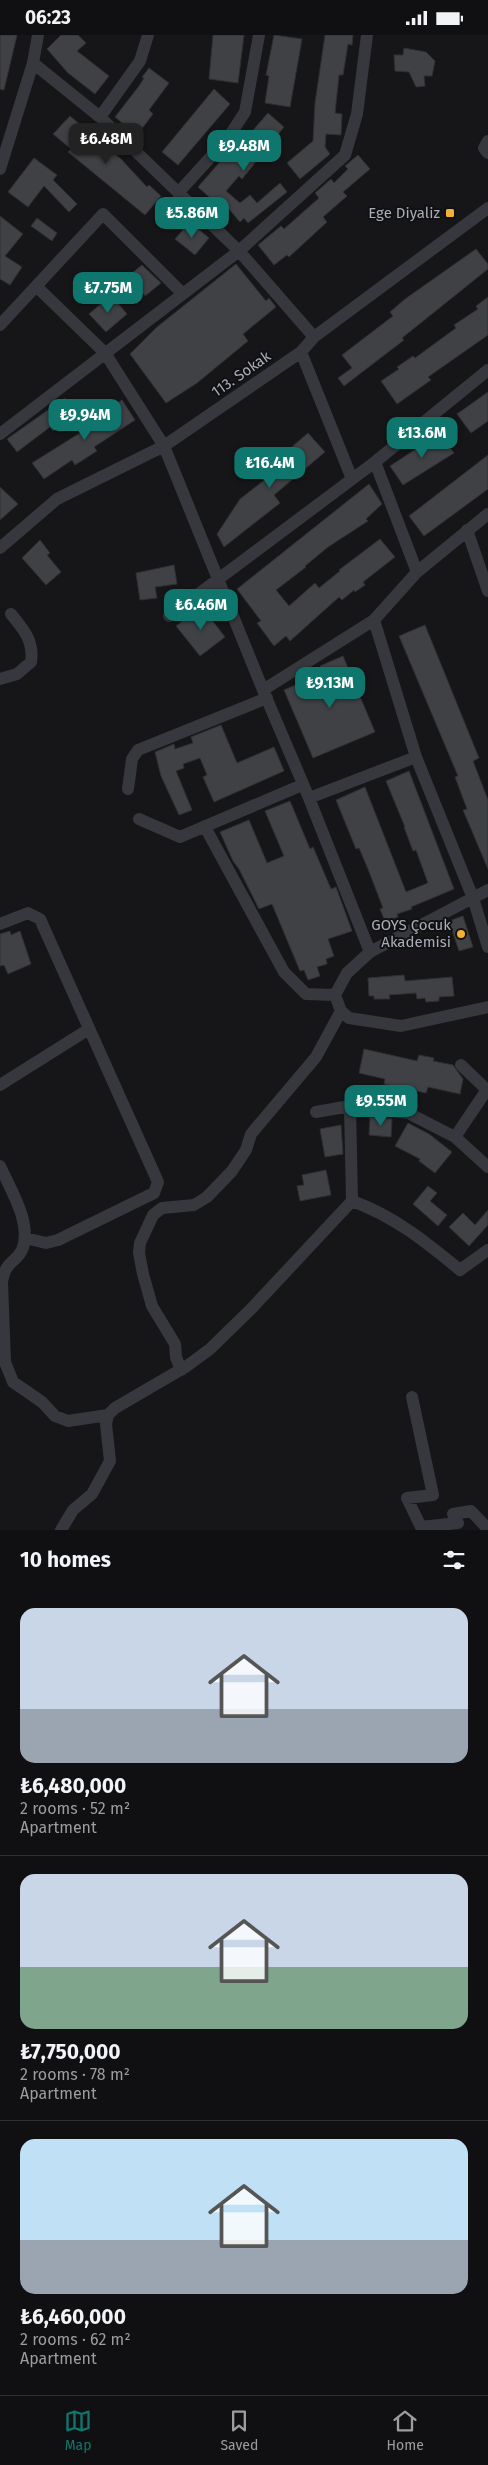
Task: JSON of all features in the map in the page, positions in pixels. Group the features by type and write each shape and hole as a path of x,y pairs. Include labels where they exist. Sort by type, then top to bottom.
{"street":[{"path":"0,169 33,63 38,35"},
{"path":"100,117 140,61 148,35"},
{"path":"178,193 228,138 245,112 259,35"},
{"path":"0,434 240,251 345,155 357,114 367,35"},
{"path":"33,63 100,117 240,251 314,337"},
{"path":"488,141 484,148 488,153"},
{"name":"113. Sokak","path":"0,548 57,499 164,446 302,351 314,337 488,208"},
{"path":"0,325 103,214 183,294"},
{"path":"37,287 105,353 164,446 220,579 370,952"},
{"path":"302,351 352,479"},
{"path":"169,616 375,462 488,369"},
{"path":"375,462 417,572"},
{"path":"128,789 132,759 138,750 265,694 374,620 417,572 488,514"},
{"path":"467,530 488,591"},
{"path":"0,679 17,674 31,662 33,649 25,631 11,614"},
{"path":"374,620 416,757 473,898 488,947"},
{"path":"309,798 416,757"},
{"path":"139,819 180,837 302,785"},
{"path":"204,827 284,972 306,994 335,995"},
{"path":"488,890 370,952 347,973 335,995 341,1011 349,1018 401,1026 488,1007"},
{"path":"0,924 28,913 40,919 158,1182 154,1193 58,1240 46,1243 25,1238"},
{"path":"181,1370 176,1357 175,1344 152,1306 138,1253 146,1227 153,1215 162,1209 194,1205 207,1197 232,1171 246,1150 251,1134 316,1057 331,1034 341,1011"},
{"path":"0,1085 89,1029"},
{"path":"455,1137 487,1091 462,1065"},
{"path":"61,1530 73,1510 92,1494 110,1461 106,1424 108,1415 115,1408 181,1370 210,1349 252,1308 352,1201 350,1106"},
{"path":"316,1112 350,1106 408,1113 455,1137 488,1167"},
{"path":"0,1166 16,1200 24,1225 25,1238 20,1253 4,1271 2,1282 5,1362 8,1374 13,1382 42,1402 55,1416 68,1421 108,1415"},
{"path":"352,1201 375,1209 417,1234 460,1270 488,1250"},
{"path":"412,1397 433,1495 407,1498 420,1527 458,1523 452,1514 470,1511 488,1529"}],"building":[{"path":"0,35 17,35 4,90 0,89"},
{"path":"61,35 78,35 86,43 77,51 109,76 95,94 68,73 47,49"},
{"path":"213,35 244,35 238,83 209,79"},
{"path":"274,35 302,39 290,107 265,103 269,76 266,75"},
{"path":"325,35 353,35 352,45 348,44 343,75 339,75 335,113 342,114 341,135 326,134 325,147 330,154 300,179 287,163 313,141 315,103"},
{"path":"404,48 426,52 435,61 432,76 424,76 425,86 416,87 409,72 395,71 394,55 403,55"},
{"path":"149,68 169,83 149,110 153,114 137,135 115,117 139,86 144,78 142,77"},
{"path":"214,89 230,104 178,165 162,152"},
{"path":"268,113 284,127 242,179 239,176 226,191 240,203 250,195 257,203 280,183 287,192 248,223 244,218 240,222 222,201 218,205 198,187 225,156 228,158 245,136 247,137"},
{"path":"70,116 121,159 147,187 149,185 161,196 145,215 68,152 71,149 53,134"},
{"path":"358,155 370,169 343,192 347,196 323,217 327,222 289,257 287,255 274,265 258,245 281,226 284,229 319,198 315,193 331,179 334,183 348,169 345,166"},
{"path":"34,158 57,175 53,180 77,204 69,212 44,186 28,207 8,192"},
{"path":"0,216 23,234 5,256 22,267 10,285 0,279"},
{"path":"37,218 57,233 52,241 31,226"},
{"path":"190,222 209,238 195,255 175,239"},
{"path":"476,249 488,264 488,269 402,338 404,340 344,386 338,378 352,368 342,355 393,316 390,312 405,299"},
{"path":"236,264 266,301 269,298 276,307 243,334 248,341 197,383 166,403 130,354 157,327"},
{"path":"142,265 161,283 145,296 131,274"},
{"path":"111,295 127,314 106,332 89,314"},
{"path":"488,297 488,335 428,377 431,380 397,404 381,381 399,369 397,367 413,356 415,358 456,328 454,325 478,309 476,306"},
{"path":"488,392 488,421 471,433 457,414"},
{"path":"65,398 76,413 53,431 50,427 17,452 7,439"},
{"path":"122,400 135,420 94,447 97,451 75,465 72,460 44,479 32,463 96,423 95,421 108,413 106,411"},
{"path":"308,433 325,452 274,495 280,503 224,547 217,534 240,499 271,475 266,469"},
{"path":"439,434 454,453 403,485 390,466"},
{"path":"488,455 488,489 424,536 409,516"},
{"path":"369,484 382,504 366,519 368,521 328,547 276,590 289,606 315,583 319,588 339,570 380,539 395,557 363,582 365,585 355,592 354,590 342,600 339,597 290,641 286,636 274,646 257,623 261,621 237,589"},
{"path":"0,487 18,504 0,520"},
{"path":"40,540 50,553 47,555 61,572 46,585 22,558"},
{"path":"174,565 177,584 155,587 157,598 140,600 136,573"},
{"path":"202,607 225,637 200,656 176,626"},
{"path":"425,625 479,758 473,761 488,800 488,869 463,810 467,809 455,777 458,776 399,636"},
{"path":"343,656 375,732 313,758 284,690 323,673 320,666"},
{"path":"221,725 237,763 274,747 284,771 214,802 203,777 207,775 200,758 183,764 184,768 176,771 192,810 179,815 161,776 155,752 174,744 175,749 193,743 191,737"},
{"path":"409,771 454,889 397,914 398,917 385,921 380,909 383,908 368,869 359,848 356,849 336,800 365,787 406,892 428,883 416,850 413,851 386,781"},
{"path":"290,801 310,849 313,847 331,889 336,887 352,931 328,939 334,956 326,959 327,964 317,967 320,976 308,980 304,970 300,971 272,904 259,909 233,861 220,832 249,820 267,863 284,856 265,811"},
{"name":"GOYS Çocuk Akademisi","path":"463,916 473,947 459,951 449,921"},
{"path":"10,931 11,935 20,931 31,964 8,974 4,965 0,966 0,934"},
{"path":"404,975 405,981 452,977 454,996 439,997 439,1001 426,1002 425,998 417,999 416,993 389,995 390,999 374,999 374,996 369,996 368,978"},
{"path":"364,1049 417,1061 419,1055 434,1058 433,1061 453,1065 463,1079 460,1094 428,1087 426,1093 384,1084 385,1079 359,1073"},
{"path":"370,1117 392,1119 391,1137 369,1135"},
{"path":"408,1123 429,1134 452,1152 435,1173 419,1161 420,1159 395,1146"},
{"path":"341,1125 343,1154 325,1157 320,1129"},
{"path":"326,1170 331,1195 300,1201 297,1186 304,1185 302,1175"},
{"path":"428,1186 437,1193 430,1201 447,1215 438,1226 413,1204"},
{"path":"488,1210 488,1225 469,1246 449,1227 463,1213 475,1225"}],"place":[{"name":"Ege Diyaliz","path":"450,213"},
{"name":"GOYS Çocuk Akademisi","path":"461,934"}]}
